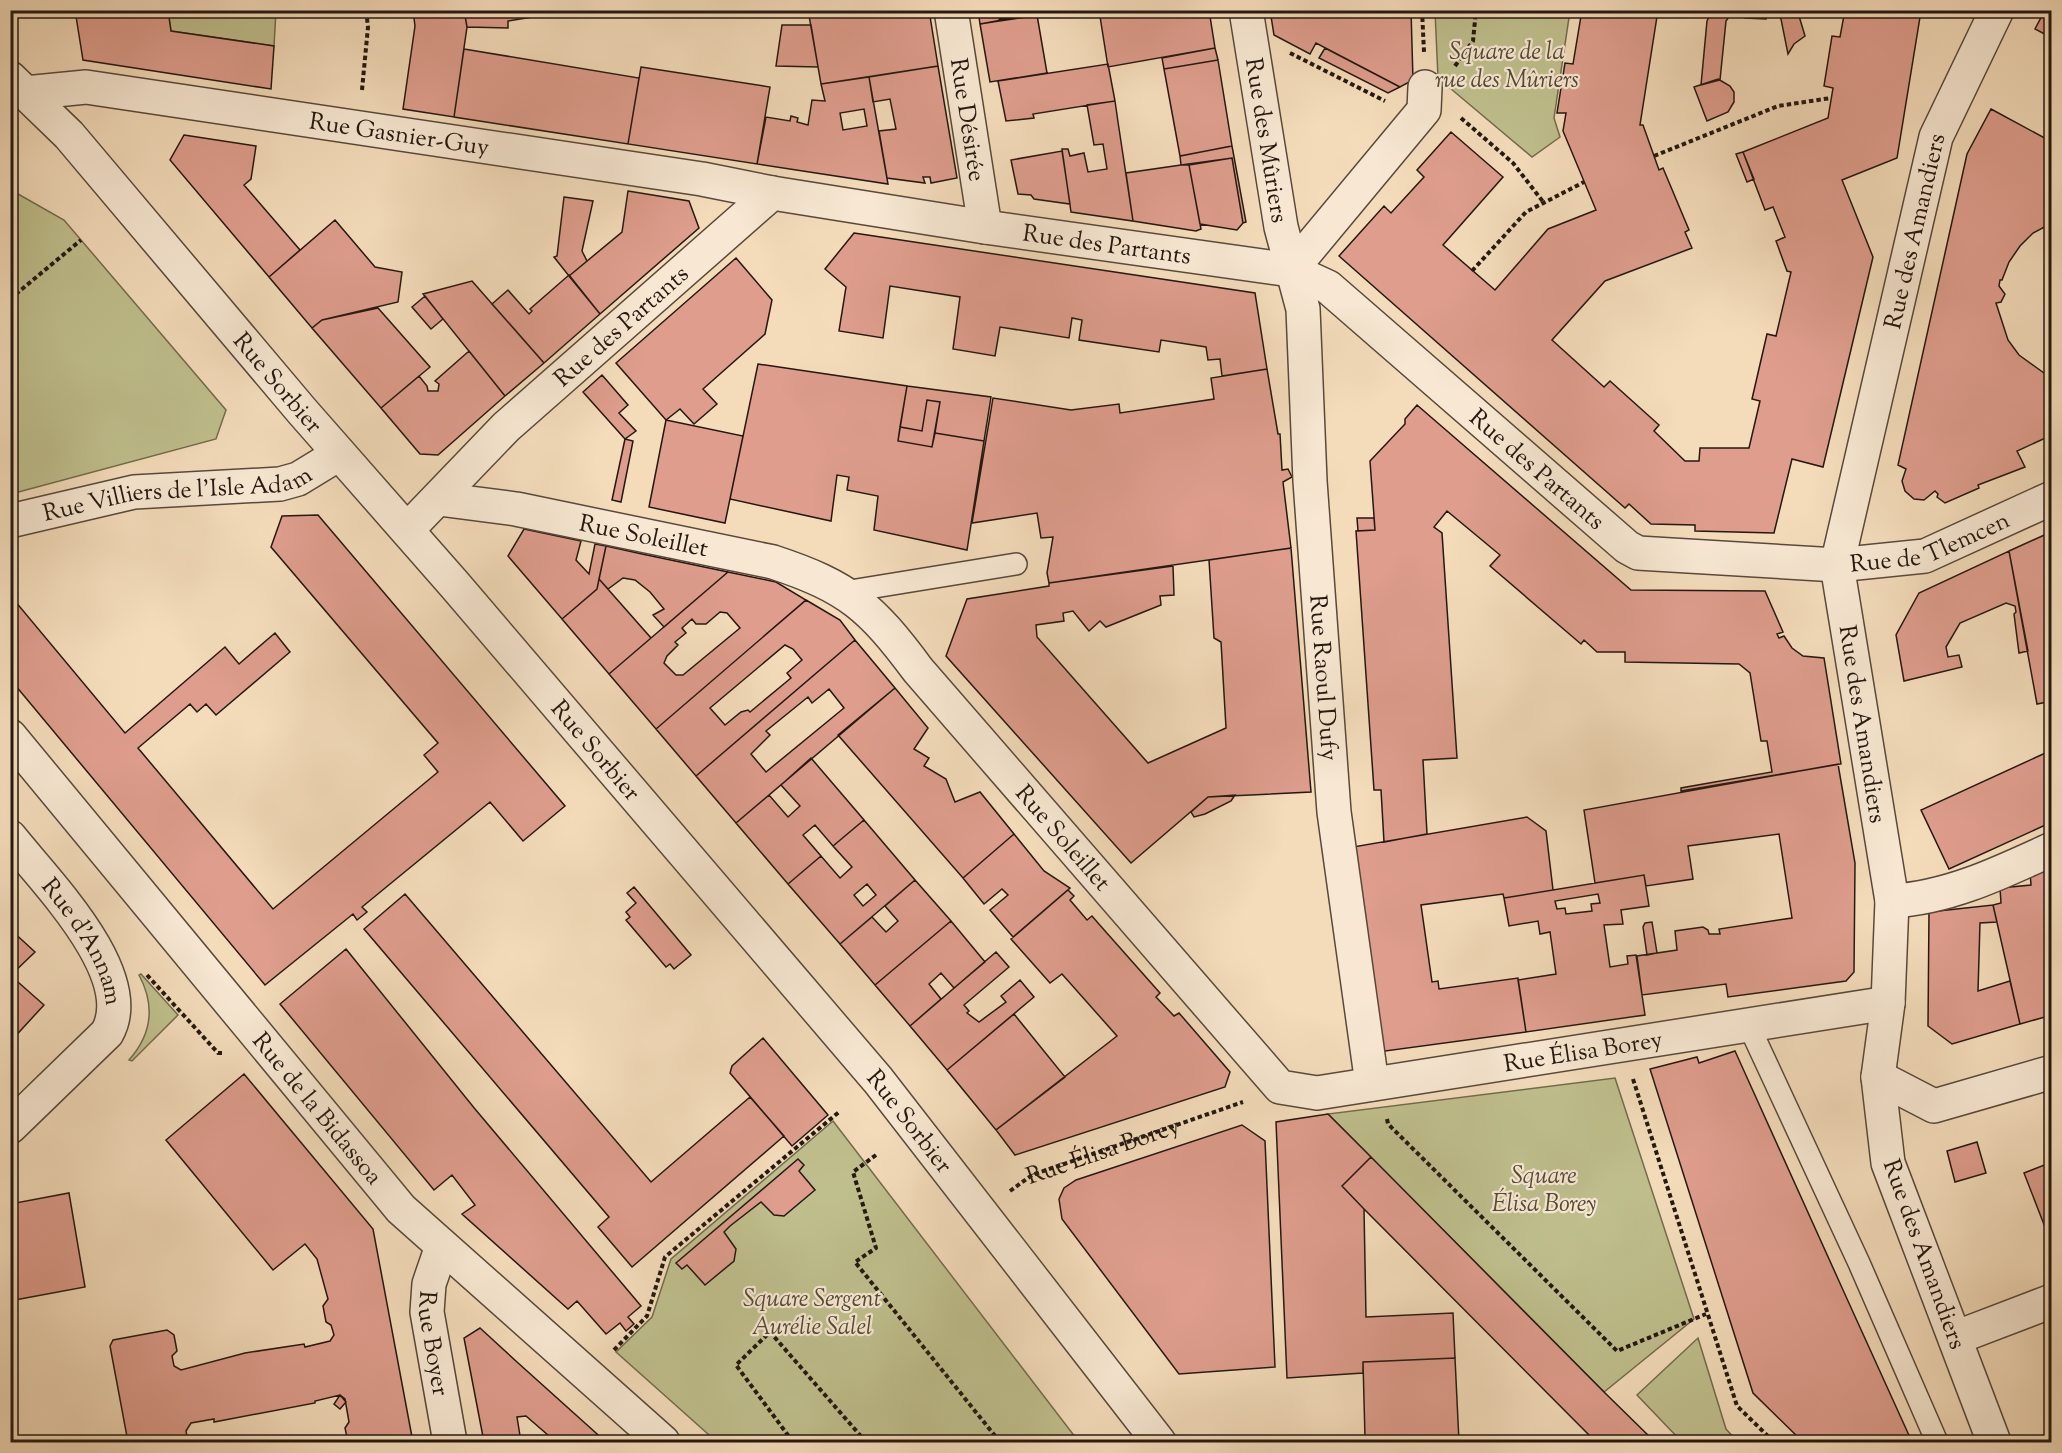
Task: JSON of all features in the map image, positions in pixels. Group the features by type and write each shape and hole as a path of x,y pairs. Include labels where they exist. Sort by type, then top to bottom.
{"street":[{"name":"Rue Désirée","path":"951,10 985,227"},
{"name":"Rue des Amandiers","path":"1994,1443 1888,1163 1878,1077 1888,1003 1892,901 1837,565 1936,136 1997,10"},
{"name":"Rue des Mûriers","path":"1248,21 1281,227 1291,270"},
{"name":"Rue Gasnier-Guy","path":"18,86 86,87 702,179 772,193"},
{"name":"Rue Sorbier","path":"18,86 69,135 339,454 407,530 878,1080 982,1211 1159,1443"},
{"path":"1291,270 1422,103"},
{"name":"Rue des Partants","path":"407,530 440,499 506,427 772,193 985,227 1291,270 1328,287 1601,524 1638,553 1837,565"},
{"name":"Rue Raoul Dufy","path":"1291,270 1303,309 1310,481 1334,812 1372,1084"},
{"name":"Rue Villiers de l'Isle Adam","path":"10,522 134,492 280,484 298,479 339,454"},
{"name":"Rue de Tlemcen","path":"1837,565 1925,556 2052,498"},
{"name":"Rue Soleillet","path":"440,499 516,509 773,562 814,575 844,592 870,612 891,634 918,670 1280,1087"},
{"name":"Rue de la Bidassoa","path":"10,736 244,1015 264,1044 401,1209 659,1440"},
{"name":"Rue d'Annam","path":"10,837 92,941 112,985 114,1000 114,1014 107,1033 10,1127"},
{"path":"1892,901 1919,899 1990,878 2052,849"},
{"name":"Rue Élisa Borey","path":"1280,1087 1317,1093 1888,1003"},
{"path":"1878,1077 1934,1106 2052,1072"},
{"name":"Rue Boyer","path":"442,1246 429,1284 427,1312 450,1443"},
{"path":"1955,1338 2052,1301"}],"lane":[{"path":"844,592 1016,564"},
{"path":"1749,1026 1859,1263 1937,1443"}],"path":[{"path":"362,92 368,27 366,10"},
{"path":"1422,103 1458,63 1473,41 1476,10"},
{"path":"1248,21 1422,103 1514,163 1544,203"},
{"path":"1654,156 1778,106 1831,98"},
{"path":"1472,271 1526,212 1584,182"},
{"path":"10,299 81,240"},
{"path":"140,966 218,1053"},
{"path":"1620,1046 1632,1074 1706,1314 1737,1406 1774,1443"},
{"name":"Rue Élisa Borey","path":"982,1211 1032,1175 1232,1107"},
{"path":"619,1345 647,1316 665,1257 839,1112"},
{"path":"1388,1124 1617,1350 1706,1314"},
{"path":"876,1155 853,1172 876,1248 855,1263 1000,1443"},
{"path":"793,1443 736,1365 770,1332 866,1443"}],"green space":[{"path":"168,11 276,11 274,46 171,31"},
{"name":"Square de la rue des Mûriers","path":"1435,11 1570,11 1554,118 1560,137 1532,157 1438,78"},
{"path":"11,190 64,220 226,410 216,439 11,494"},
{"path":"141,974 178,1015 132,1061 129,1060 143,1040 149,1019 147,997 139,975"},
{"name":"Square Élisa Borey","path":"1615,1078 1694,1319 1604,1392 1328,1114"},
{"name":"Square Sergent Aurélie Salel","path":"833,1121 1079,1442 717,1442 616,1352 652,1317 671,1259"},
{"path":"1698,1338 1726,1429 1738,1442 1682,1442 1637,1395"}],"building":[{"path":"75,10 168,10 171,31 274,46 271,89 83,60"},
{"path":"413,10 464,10 467,27 454,117 403,109 415,26"},
{"path":"464,10 575,10 508,21 508,28 467,27"},
{"path":"808,10 929,10 938,66 821,84"},
{"path":"978,10 1039,10 1039,13 980,24"},
{"path":"1099,10 1209,10 1215,48 1108,67"},
{"path":"1270,10 1357,10 1365,16 1364,10 1411,10 1413,80 1400,87 1316,43 1310,54 1274,35"},
{"path":"1582,10 1658,10 1640,125 1643,125 1659,170 1663,168 1689,230 1685,232 1692,248 1605,281 1552,340 1604,387 1610,381 1659,425 1654,431 1685,461 1699,461 1700,448 1749,448 1760,401 1752,399 1767,334 1776,336 1791,272 1787,271 1776,241 1785,237 1773,207 1765,210 1743,152 1828,118 1833,88 1824,86 1832,36 1840,37 1845,10 1879,10 1920,17 1897,158 1842,180 1873,257 1823,467 1792,459 1774,533 1695,531 1695,525 1651,524 1629,504 1625,508 1339,256 1384,206 1391,213 1424,177 1417,170 1451,132 1503,177 1443,245 1495,290 1548,229 1596,210 1563,131 1566,113 1557,113 1565,63 1573,64"},
{"path":"1712,10 1734,10 1726,21 1720,80 1701,85 1707,21"},
{"path":"1745,10 1767,10 1766,19 1745,18"},
{"path":"1773,10 1797,10 1805,36 1794,44 1788,54 1781,19"},
{"path":"2045,10 2052,10 2052,38 2035,29"},
{"path":"1039,13 1039,15 1000,21 999,19"},
{"path":"1037,15 1047,73 990,82 980,24"},
{"path":"782,25 811,25 818,67 776,66"},
{"path":"1215,48 1218,60 1164,69 1162,58"},
{"path":"1325,48 1400,87 1388,93 1319,58"},
{"path":"464,49 639,78 628,144 454,117"},
{"path":"1218,60 1232,146 1180,156 1164,69"},
{"path":"1108,64 1115,101 1033,114 1034,118 1006,121 998,81"},
{"path":"938,66 957,178 931,183 930,177 923,177 925,183 887,178 879,131 896,129 890,99 873,102 869,77"},
{"path":"641,67 770,87 757,164 628,144"},
{"path":"869,77 888,184 757,164 766,117 790,121 791,116 798,118 797,122 808,125 812,100 825,101 821,84","holes":["864,109 867,126 843,130 840,113"]},
{"path":"1718,79 1730,86 1734,92 1734,102 1728,112 1707,121 1694,87"},
{"path":"1115,101 1133,221 1071,212 1062,149 1068,149 1070,156 1084,153 1088,172 1107,169 1103,144 1094,145 1087,105"},
{"path":"1991,109 2052,142 2052,223 2033,233 2020,246 2000,280 1999,286 2005,294 2001,302 1996,303 2008,340 2019,355 2044,373 2052,358 2052,424 2049,426 2052,435 2017,451 2025,467 1978,485 1979,488 1945,503 1937,497 1938,494 1935,491 1924,500 1914,499 1905,491 1902,481 1906,469 1898,465 1967,154"},
{"path":"184,135 256,146 251,179 244,185 300,250 269,277 170,160"},
{"path":"1232,146 1246,222 1243,223 1232,158 1181,165 1180,156"},
{"path":"1062,151 1070,204 1034,199 1031,195 1018,194 1011,160"},
{"path":"1743,152 1754,179 1747,182 1736,154"},
{"path":"1232,158 1243,223 1237,230 1200,224 1189,165"},
{"path":"1189,165 1201,229 1196,231 1133,221 1126,173"},
{"path":"628,191 689,201 699,228 600,314 569,276 622,232"},
{"path":"564,197 593,201 582,251 587,261 569,276 554,257 557,256"},
{"path":"335,220 375,267 402,272 398,302 322,320 312,328 269,277"},
{"path":"854,233 1255,293 1267,369 1222,376 1220,359 1208,360 1206,347 1161,340 1159,352 1079,340 1082,320 1072,318 1069,338 1000,327 995,356 953,349 960,297 890,286 883,338 839,331 846,287 825,269"},
{"path":"736,258 772,300 765,334 703,389 717,404 694,424 680,409 666,420 616,363"},
{"path":"569,275 600,314 544,363 492,304 508,290 529,314 532,311 530,309"},
{"path":"472,281 544,363 505,396 423,294"},
{"path":"425,296 443,319 431,329 412,307"},
{"path":"378,308 430,367 381,408 312,328 322,320"},
{"path":"469,351 505,396 438,455 420,454 381,408 419,376 428,391 438,391 439,384 435,381"},
{"path":"758,364 907,386 898,441 932,447 935,433 984,441 967,550 874,530 878,496 847,490 849,477 837,475 831,521 730,499"},
{"path":"1267,369 1278,434 1280,434 1282,470 1288,469 1292,477 1283,482 1291,548 1049,583 1047,573 1053,537 1041,538 1037,513 972,523 993,398 1071,410 1119,404 1120,413 1214,399 1211,378"},
{"path":"602,375 628,405 619,413 636,431 625,439 583,392"},
{"path":"907,386 991,397 984,441 935,433 940,402 927,400 922,431 900,427"},
{"path":"927,400 940,402 932,447 898,441 900,427 922,431"},
{"path":"1417,405 1631,590 1765,591 1783,632 1777,634 1779,638 1784,636 1792,648 1803,656 1824,658 1841,764 1681,791 1681,788 1772,772 1767,741 1761,741 1750,673 1739,664 1625,662 1625,652 1597,652 1584,640 1581,644 1490,566 1500,555 1447,511 1434,527 1442,533 1457,758 1423,760 1427,834 1384,842 1381,790 1374,790 1356,531 1375,530 1370,461 1405,424 1405,419"},
{"path":"666,420 743,436 725,523 649,507"},
{"path":"625,439 633,441 621,502 612,500"},
{"path":"318,515 565,806 523,841 490,802 362,907 367,912 357,920 353,914 265,985 10,679 10,595 125,733 225,647 239,664 275,633 290,652 216,715 206,704 197,712 190,704 138,748 273,909 438,772 424,755 438,743 271,547 282,516"},
{"path":"1357,518 1374,518 1375,530 1358,531"},
{"path":"524,529 581,541 576,560 589,574 595,544 606,546 597,589 562,619 508,556"},
{"path":"2051,532 2052,701 2037,704 2009,551"},
{"path":"606,546 728,572 664,627 653,615 664,609 650,592 635,580 623,578 608,589 599,579"},
{"path":"1291,548 1311,792 1208,797 1131,863 946,656 967,599 1049,586 1049,583 1173,566 1174,595 1160,596 1161,605 1106,627 1100,621 1089,631 1073,611 1063,613 1064,621 1036,625 1037,637 1148,763 1226,728 1221,642 1214,638 1209,560"},
{"path":"2009,551 2028,651 2019,653 2015,606 2006,603 1960,623 1946,647 1948,657 1959,655 1962,667 1904,681 1896,635 1919,593"},
{"path":"728,572 776,582 806,600 656,729 609,674","holes":["720,612 727,613 740,628 683,675 676,675 664,663 667,656 678,645 675,642 686,633 682,628 692,619 696,624 706,624"]},
{"path":"599,579 651,638 609,674 562,619 597,589"},
{"path":"806,600 840,620 855,640 696,776 656,729","holes":["785,645 793,649 802,660 787,673 791,678 750,712 748,710 741,712 725,725 710,708"]},
{"path":"855,640 895,688 736,823 696,776","holes":["829,689 844,708 766,772 751,754 770,735 766,731 808,697 812,703"]},
{"path":"895,688 928,728 914,749 929,758 924,766 946,779 955,802 980,792 1014,834 963,878 838,735"},
{"path":"2052,750 2052,822 1949,869 1921,810"},
{"path":"811,758 864,820 833,846 815,825 803,835 821,856 788,884 736,823 769,795 788,817 800,806 781,785"},
{"path":"1838,764 1855,863 1854,972 1846,981 1728,997 1726,984 1642,995 1637,956 1677,950 1675,931 1703,927 1708,930 1709,934 1720,934 1719,929 1792,918 1779,834 1688,846 1693,879 1646,886 1644,875 1595,883 1584,810"},
{"path":"1235,795 1231,801 1205,814 1194,817 1191,812 1208,797"},
{"path":"1527,817 1546,831 1553,890 1504,898 1503,894 1421,905 1432,982 1438,981 1439,989 1518,978 1526,1032 1378,1052 1347,848"},
{"path":"864,820 915,880 840,944 788,884 821,856 840,878 852,867 833,846","holes":["867,884 876,895 863,906 854,895"]},
{"path":"1014,834 1044,871 1070,888 1013,937 990,910 1008,895 1002,889 984,904 963,878"},
{"path":"2052,869 2052,1015 2020,1024 1993,905 2001,903 2000,888 2031,885 2030,872"},
{"path":"1644,875 1649,906 1621,910 1623,924 1604,925 1610,967 1628,964 1627,956 1636,955 1645,1015 1526,1032 1518,980 1556,974 1550,932 1540,934 1538,921 1509,926 1504,898","holes":["1598,894 1600,903 1591,904 1592,911 1566,914 1565,908 1557,909 1555,901"]},
{"path":"915,880 951,921 875,985 840,944 872,917 886,932 898,921 885,906"},
{"path":"634,887 691,955 674,969 670,964 666,967 626,920 630,917 626,912 636,903 627,893"},
{"path":"1068,890 1074,896 1070,900 1087,920 1092,916 1160,993 1156,997 1174,1016 1179,1013 1230,1072 1225,1087 1015,1155 996,1130 1117,1036 1062,974 1050,983 1011,939"},
{"path":"405,894 651,1182 750,1097 784,1136 632,1267 598,1227 609,1217 364,929"},
{"path":"1993,905 1997,922 1980,923 1978,991 2010,981 2020,1024 1952,1044 1928,1026 1929,912"},
{"path":"951,921 985,962 954,988 941,973 929,984 941,999 910,1026 875,985"},
{"path":"1652,922 1657,953 1647,955 1643,927 1645,923"},
{"path":"10,929 35,952 11,975 10,975"},
{"path":"346,949 475,1109 641,1306 628,1317 634,1324 626,1331 620,1323 606,1334 577,1301 568,1309 462,1214 475,1205 452,1175 434,1190 280,1004"},
{"path":"996,952 1009,967 964,1005 969,1011 967,1013 979,1022 1006,1002 1001,996 1020,980 1034,997 947,1070 910,1026"},
{"path":"10,975 44,1005 10,1042"},
{"path":"1014,1014 1065,1077 996,1130 947,1070"},
{"path":"763,1038 828,1115 792,1146 730,1073 732,1066"},
{"path":"1735,1051 1912,1442 1803,1442 1753,1393 1650,1069 1697,1057 1699,1063"},
{"path":"244,1074 373,1229 412,1437 383,1442 348,1442 345,1428 349,1422 345,1399 340,1395 315,1401 315,1403 214,1422 214,1419 191,1423 186,1431 188,1442 128,1442 110,1346 113,1340 167,1330 174,1335 177,1351 172,1356 174,1366 181,1370 245,1353 304,1344 305,1347 330,1341 334,1335 331,1325 326,1322 323,1306 328,1299 317,1259 305,1244 273,1270 166,1140"},
{"path":"1328,1114 1371,1157 1342,1186 1364,1209 1366,1317 1453,1313 1455,1358 1363,1362 1363,1373 1287,1378 1276,1122"},
{"path":"1242,1125 1265,1141 1275,1367 1179,1374 1062,1219 1059,1199 1064,1188 1076,1180"},
{"path":"1977,1142 1986,1173 1955,1182 1947,1151"},
{"path":"1371,1157 1655,1442 1596,1442 1342,1186"},
{"path":"798,1159 804,1165 799,1171 815,1190 784,1216 774,1215 761,1202 730,1226 724,1232 736,1249 734,1261 705,1285 687,1265 682,1269 676,1263"},
{"path":"2052,1162 2052,1239 2050,1240 2024,1173"},
{"path":"69,1193 85,1287 15,1300 10,1305 10,1204"},
{"path":"480,1328 606,1442 556,1442 526,1416 517,1417 521,1442 484,1442 464,1338"},
{"path":"1455,1358 1459,1442 1324,1442 1324,1439 1365,1438 1363,1362"},
{"path":"340,1395 346,1402 340,1409 334,1404"}]}
